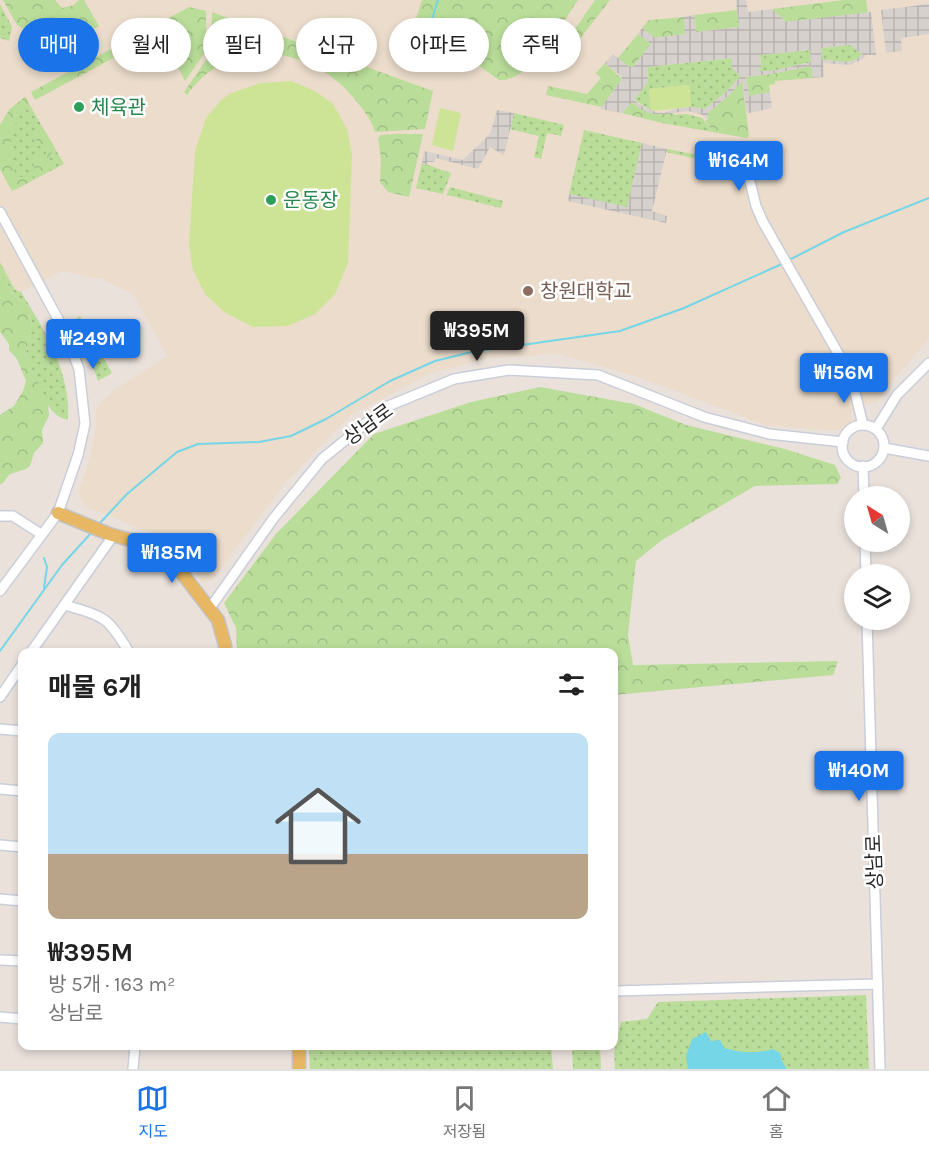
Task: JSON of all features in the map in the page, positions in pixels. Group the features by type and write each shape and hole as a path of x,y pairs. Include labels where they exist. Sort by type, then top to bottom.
{"main road":[{"path":"58,513 111,535 155,547 176,564 210,608 218,620 225,648"},
{"path":"299,1050 299,1069"}],"street":[{"path":"743,153 756,206 793,277 851,376 863,425"},
{"path":"0,212 64,330 79,369 85,424 78,455 58,513 0,591"},
{"path":"876,429 897,396 929,363"},
{"name":"상남로","path":"210,608 273,519 322,459 386,407 454,379 509,370 598,375 704,417 769,434 843,442"},
{"path":"863,425 876,429 883,440 884,448 879,460 863,466 852,464 843,453 846,434 851,429 863,425"},
{"path":"884,448 929,456"},
{"path":"863,466 864,486"},
{"path":"0,516 13,516 41,534"},
{"path":"34,648 111,535"},
{"path":"65,605 99,616 112,626 126,648"},
{"name":"상남로","path":"867,630 880,1069"},
{"path":"0,697 18,674"},
{"path":"0,729 18,730"},
{"path":"0,789 18,791"},
{"path":"0,845 18,847"},
{"path":"0,899 18,901"},
{"path":"0,960 18,961"},
{"path":"618,991 878,984"},
{"path":"0,1017 18,1019"},
{"path":"133,1069 135,1050"}],"shaded area":[{"name":"창원대학교","path":"0,0 929,0 929,339 887,387 877,403 864,404 852,410 851,421 838,431 766,425 641,378 560,354 488,358 431,373 351,415 286,482 213,579 203,583 182,554 157,535 84,506 79,492 89,461 99,404 113,391 167,356 133,294 102,279 62,271 21,292 15,290 0,262"},
{"path":"736,0 746,0 748,12 772,9 786,22 871,12 876,55 866,55 863,59 850,65 823,63 824,77 813,78 811,66 746,77 749,96 770,92 772,108 750,113 747,113 742,81 708,113 708,119 701,114 687,111 654,114 642,110 632,102 622,113 600,109 622,79 605,63 613,54 628,66 633,67 651,44 638,34 642,28 655,38 685,34 684,17 694,15 696,32 739,27","holes":["850,45 862,54 856,60 847,62 822,60 821,48","810,50 811,62 772,71 758,71 761,67 760,55","732,58 731,67 741,76 705,109 689,107 664,113 645,108 634,100 648,82 647,67"]},
{"path":"929,4 929,34 901,38 902,51 886,53 881,10"},
{"path":"497,110 514,113 504,155 490,147 478,169 436,158 434,162 427,162 427,165 422,163 424,151 463,160 490,134"},
{"path":"642,143 667,149 652,211 667,216 666,223 568,201 569,194 627,207"}],"green space":[{"path":"3,0 55,0 62,8 84,0 94,18 18,18 17,25"},
{"path":"422,0 578,0 566,18 501,18 501,72 522,72 511,78 499,80 488,72 489,18 416,18"},
{"path":"595,0 610,0 581,37 581,20"},
{"path":"843,0 866,0 868,13 786,22 772,9"},
{"path":"0,4 12,27 9,41 0,38"},
{"path":"189,7 206,11 206,18 203,18 203,55 185,81 180,72 191,72 191,18 169,18"},
{"path":"737,10 739,27 696,32 694,15"},
{"path":"212,12 228,18 212,18"},
{"path":"684,17 686,34 655,38 642,28 649,20"},
{"path":"638,34 651,44 633,67 628,66 618,58"},
{"path":"284,37 296,41 296,59 284,57"},
{"path":"851,45 862,54 853,61 822,60 821,48"},
{"path":"111,49 111,59 99,66 99,55"},
{"path":"810,50 811,62 772,71 758,71 761,66 760,55"},
{"path":"733,58 732,64 741,76 705,109 691,107 689,85 649,89 651,111 634,99 648,82 647,67"},
{"path":"605,63 622,79 602,107 546,95 548,86 587,94 601,78 596,73"},
{"path":"203,64 203,72 210,72 187,95 184,92"},
{"path":"812,66 813,78 775,81 775,84 769,85 770,92 749,96 746,77"},
{"path":"377,71 433,91 425,129 375,132 363,109 335,79 324,72"},
{"path":"68,72 87,72 35,100 31,92"},
{"name":"운동장","path":"291,81 315,91 333,104 347,129 352,155 348,263 335,294 315,314 288,326 253,327 224,312 205,294 193,270 189,244 195,151 206,118 221,100 231,93 261,83"},
{"path":"742,81 749,136 747,138 713,132 705,121 708,119 708,113"},
{"path":"689,85 691,107 651,111 649,89"},
{"path":"25,97 64,164 12,191 0,169 0,125 10,109"},
{"path":"25,97 29,103 20,115 11,143 13,168 18,175 25,177 34,170 33,159 47,153 35,138 36,132 40,130 45,131 55,148 47,159 53,165 47,171 35,174 30,182 12,191 0,169 0,125 10,109"},
{"path":"632,102 651,113 673,112 674,115 662,123 622,113"},
{"path":"440,108 461,113 453,151 432,145"},
{"path":"514,113 564,125 561,136 547,133 541,159 534,157 539,136 510,129"},
{"path":"686,114 702,118 713,132 662,123 674,115"},
{"path":"584,130 642,143 627,208 569,194"},
{"path":"423,134 409,197 388,192 380,182 381,159 378,138 381,135"},
{"path":"667,149 708,157 707,161 666,152"},
{"path":"422,163 451,173 443,194 416,188"},
{"path":"450,187 503,201 501,208 447,195"},
{"path":"0,262 15,290 21,292 55,353 65,385 68,420 52,411 25,357 32,323 26,303 14,296 5,279 0,278"},
{"path":"0,278 5,279 14,296 26,303 32,323 25,357 48,405 49,416 42,430 43,443 34,453 30,466 10,474 2,484 0,484 0,415 14,406 26,381 17,359 9,350 9,344 0,332"},
{"path":"80,316 112,373 98,381 87,349 73,321"},
{"path":"540,387 634,404 686,425 785,449 835,465 841,478 837,484 755,486 662,540 636,561 628,635 633,665 838,661 833,675 618,695 618,648 237,648 236,628 224,603 276,534 374,434 471,402"},
{"path":"866,995 869,1069 615,1069 614,1052 618,1050 621,1022 647,1019 658,1002"},
{"path":"309,1050 551,1050 553,1069 310,1069"},
{"path":"572,1050 600,1050 601,1069 573,1069"}],"water":[{"path":"706,1032 711,1041 720,1040 724,1048 731,1050 754,1052 773,1049 781,1054 781,1060 787,1069 688,1069 686,1056 692,1039"}],"waterway":[{"path":"432,18 438,0"},
{"path":"789,260 844,232 929,198"},
{"path":"99,524 127,494 177,452 198,444 259,442 291,436 326,419 390,381 435,361 472,352 620,331 684,308 784,263"},
{"path":"0,651 62,565 91,533"},
{"path":"44,558 47,567 44,588"}],"place":[{"name":"체육관","path":"79,107"},
{"name":"운동장","path":"271,200"},
{"name":"창원대학교","path":"528,291"}]}
